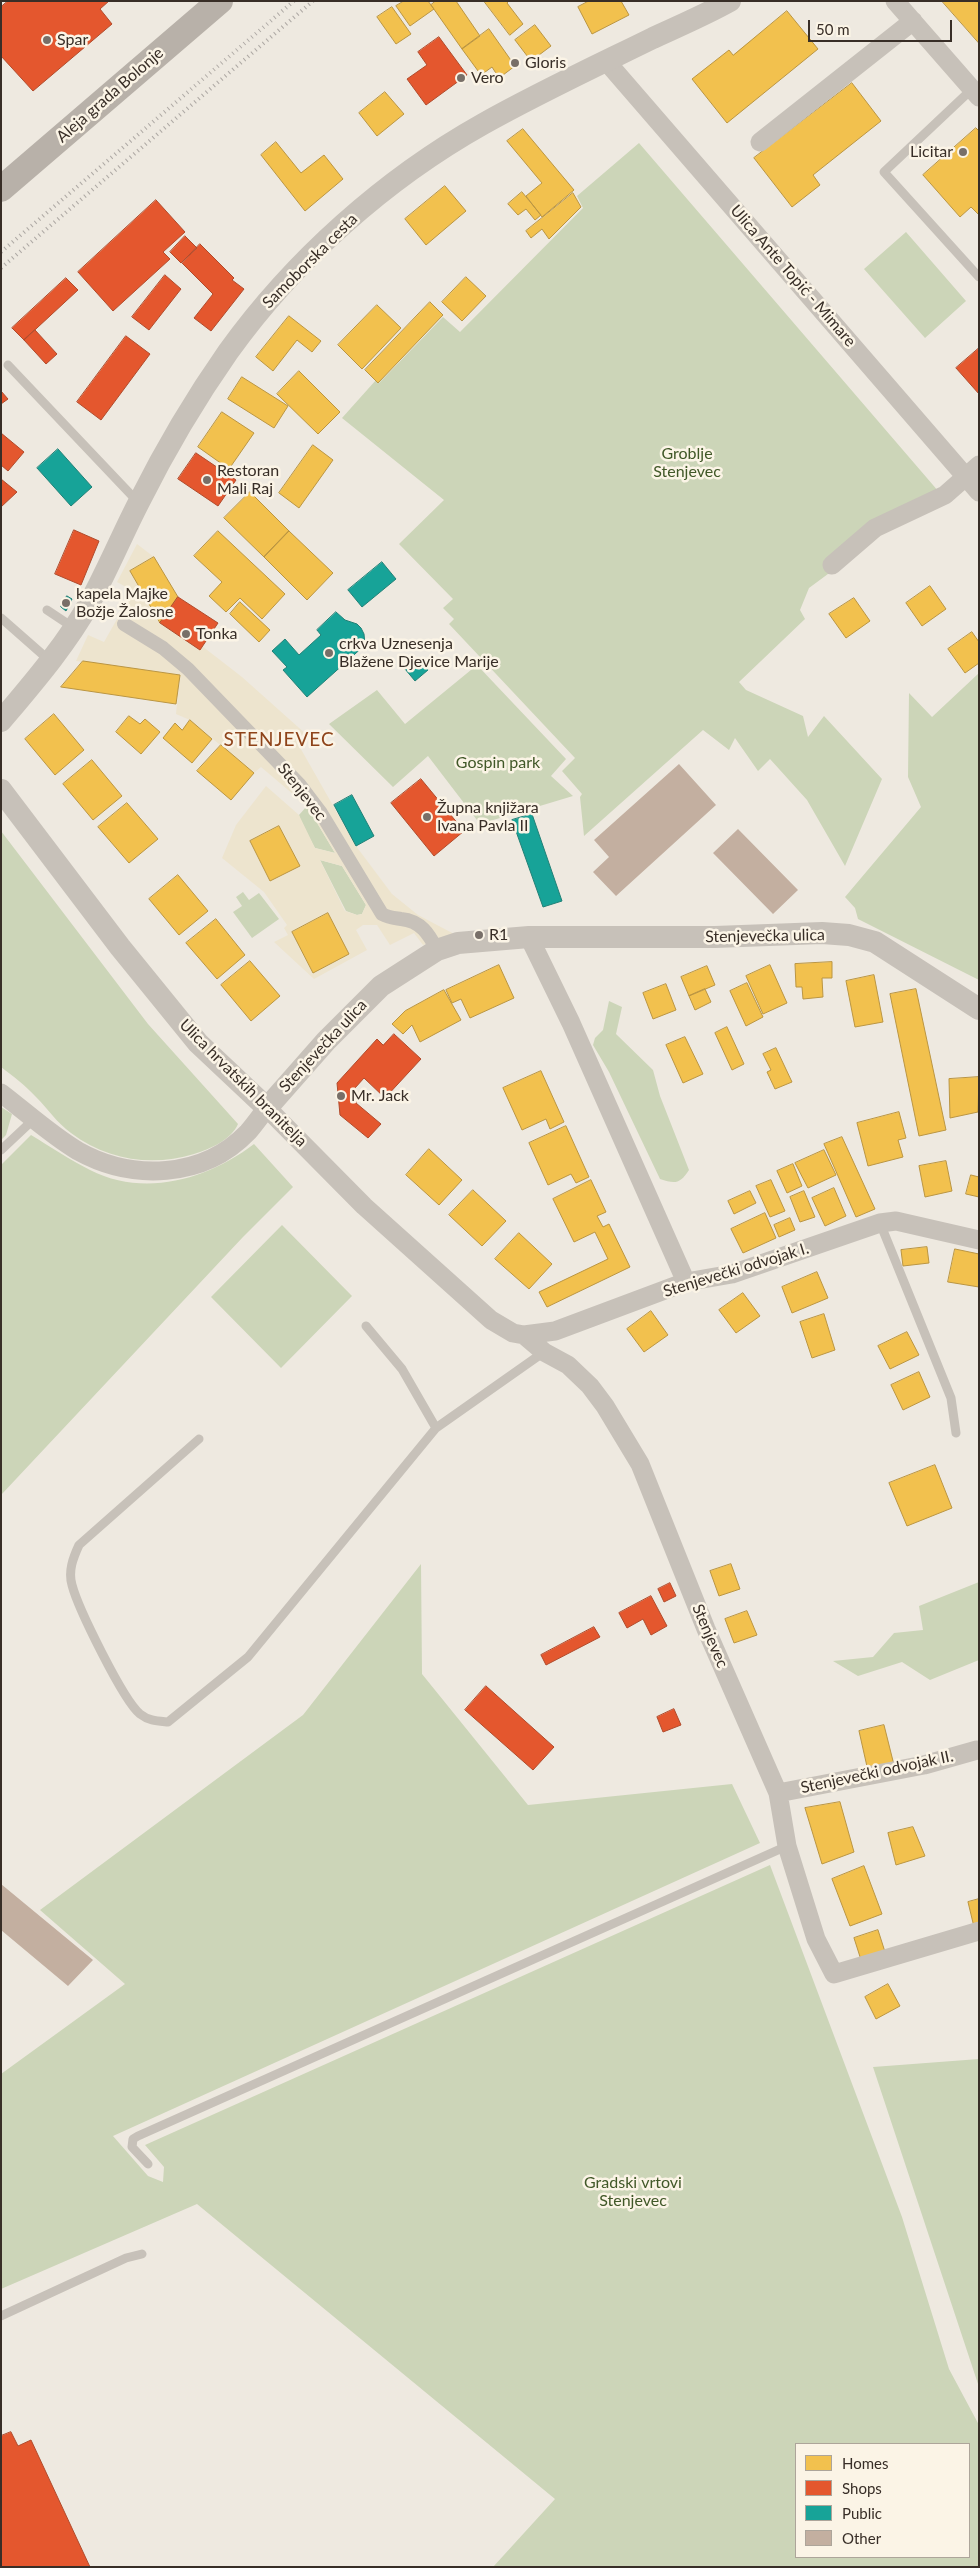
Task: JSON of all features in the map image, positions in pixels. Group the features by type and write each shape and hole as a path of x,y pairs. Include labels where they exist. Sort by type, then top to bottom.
{"main road":[{"name":"Aleja grada Bolonje","path":"5,184 220,1"}],"street":[{"name":"Samoborska cesta","path":"1,720 50,661 74,628 107,571 138,502 196,400 228,352 263,306 304,263 382,193 424,162 481,125 606,61 730,1"},
{"path":"896,1 975,93"},
{"path":"760,142 913,22"},
{"name":"Ulica Ante Topić - Mimare","path":"606,61 972,470 979,492"},
{"path":"832,565 874,528 945,495 972,470"},
{"name":"Stenjevec","path":"124,624 163,648 188,669 252,733 299,784 321,813 382,914 418,924 428,933 437,950"},
{"name":"Ulica hrvatskih branitelja","path":"1,790 120,947 198,1043 267,1108 364,1206 461,1294 504,1328 524,1335"},
{"name":"Stenjevečka ulica","path":"1,1093 77,1150 101,1162 138,1171 169,1171 192,1166 218,1155 248,1132 326,1041 381,986 437,950 458,944 529,937 715,937 822,933 849,935 875,942 891,951 979,1010"},
{"path":"529,937 571,1023 686,1282"},
{"name":"Stenjevečki odvojak I.","path":"524,1335 555,1331 585,1322 686,1282 732,1274 880,1223 896,1221 979,1240"},
{"name":"Stenjevec","path":"524,1335 544,1352 568,1365 590,1386 605,1406 640,1464 706,1629 778,1793 786,1846 816,1939 834,1974 979,1931"},
{"name":"Stenjevečki odvojak II.","path":"778,1793 924,1765 976,1750"}],"lane":[{"path":"975,93 884,172 979,277"},
{"path":"8,366 138,502"},
{"path":"47,610 74,628"},
{"path":"1,618 50,661"},
{"path":"1,1150 34,1119"},
{"path":"880,1223 951,1398 956,1433"},
{"path":"366,1326 402,1369 436,1428"},
{"path":"199,1439 79,1545 71,1564 71,1585 108,1666 138,1712 149,1720 168,1722 248,1657 436,1428 544,1352"},
{"path":"148,2164 132,2147 133,2139 138,2136 786,1846"},
{"path":"1,2316 126,2258 142,2254"}],"green space":[{"name":"Groblje Stenjevec","path":"639,143 939,492 809,588 800,610 805,619 739,682 746,690 803,716 808,737 824,716 882,779 845,866 807,800 770,759 758,771 735,738 729,750 703,730 584,836 580,797 582,794 562,771 575,758 449,624 454,619 443,608 453,599 399,544 444,500 342,418 376,380 379,383 443,317 460,332 583,208 577,196"},
{"path":"906,232 966,301 925,338 864,269"},
{"name":"Gospin park","path":"477,665 566,759 551,776 573,796 480,824 428,756 393,787 329,724 377,690 405,724"},
{"path":"979,673 979,980 858,919 855,908 845,897 921,807 908,777 909,693 932,717"},
{"path":"307,806 335,853 315,848 303,827 299,815"},
{"path":"1,831 148,1024 238,1124 235,1130 225,1139 207,1149 178,1158 146,1160 115,1155 100,1150 71,1133 28,1089 1,1067"},
{"path":"320,860 342,866 366,905 362,914 357,915 346,911"},
{"path":"243,892 249,900 259,893 279,919 252,938 233,912 242,906 236,897"},
{"path":"609,1001 622,1007 616,1034 653,1070 660,1096 689,1170 677,1182 660,1179 609,1072 593,1045 595,1038 603,1030"},
{"path":"1,1107 12,1114 6,1135 1,1140"},
{"path":"31,1135 90,1170 132,1183 175,1181 196,1175 217,1167 254,1144 293,1187 243,1237 1,1495 1,1165"},
{"path":"282,1225 352,1296 281,1368 211,1297"},
{"name":"Gradski vrtovi Stenjevec","path":"421,1564 422,1674 528,1805 732,1784 760,1843 113,2136 148,2176 163,2182 164,2167 145,2145 770,1865 902,2217 949,2369 979,2425 979,2567 493,2567 555,2499 197,2204 1,2289 1,2074 125,1984 40,1910 303,1715"},
{"path":"979,1582 979,1660 930,1680 902,1662 858,1676 833,1661 873,1657 894,1633 923,1630 919,1606"},
{"path":"979,2059 979,2387 873,2067"}],"shaded area":[{"path":"137,544 154,557 131,572 160,623 200,650 202,646 242,677 307,735 298,744 356,846 392,894 418,915 456,935 423,945 414,933 390,945 377,925 363,925 356,930 367,950 314,979 274,942 288,935 284,928 287,925 264,892 222,858 236,825 266,786 299,815 315,848 335,853 307,806 261,767 254,773 190,720 176,714 180,675 76,661 88,635 104,642 133,591 117,582","holes":["279,826 300,866 270,881 250,842","320,860 342,866 366,905 362,914 357,915 345,911","328,913 349,954 313,972 292,932"]}],"building: Homes":[{"path":"404,1 428,1 434,9 410,26 396,6"},
{"path":"436,1 456,1 480,36 462,49 431,5"},
{"path":"484,1 509,1 507,3 523,24 510,35"},
{"path":"589,1 621,1 629,15 592,34 578,7"},
{"path":"942,1 979,1 979,43"},
{"path":"392,7 411,34 396,44 377,17"},
{"path":"787,11 818,49 727,123 692,79 729,50 733,55"},
{"path":"535,25 551,46 531,61 515,40"},
{"path":"489,29 515,66 499,78 492,67 481,75 462,49"},
{"path":"852,83 881,121 813,175 820,185 792,207 754,158"},
{"path":"385,92 404,114 377,136 359,113"},
{"path":"976,128 979,131 979,215 971,207 960,217 923,175"},
{"path":"523,129 574,190 542,217 526,196 542,183 507,141"},
{"path":"276,142 301,173 324,155 343,179 305,211 261,155"},
{"path":"445,186 466,211 426,245 405,219"},
{"path":"522,192 541,215 535,220 526,209 518,215 508,204"},
{"path":"573,193 581,207 549,239 542,229 531,238 526,231"},
{"path":"466,277 486,296 462,321 442,302"},
{"path":"430,302 443,315 378,383 365,370"},
{"path":"377,305 401,328 362,369 338,345"},
{"path":"289,316 321,341 312,352 297,340 273,371 256,357"},
{"path":"299,371 340,412 318,434 277,394"},
{"path":"242,377 288,406 274,428 228,399"},
{"path":"222,412 254,433 229,469 198,447"},
{"path":"313,445 333,460 299,508 279,493"},
{"path":"250,492 289,531 264,557 224,518"},
{"path":"218,531 285,594 262,619 240,598 226,612 209,596 222,582 194,556"},
{"path":"289,531 333,573 307,600 264,557"},
{"path":"154,557 178,597 160,623 130,571"},
{"path":"930,586 946,609 922,626 906,603"},
{"path":"854,598 870,621 846,638 829,614"},
{"path":"240,602 270,630 259,642 230,614"},
{"path":"972,632 979,642 979,663 965,673 948,649"},
{"path":"83,661 180,675 176,704 61,687"},
{"path":"54,714 84,750 55,775 25,739"},
{"path":"129,716 140,724 145,719 160,732 141,754 116,732"},
{"path":"190,720 212,739 192,763 163,738 175,723 182,730"},
{"path":"221,745 254,773 231,800 197,771"},
{"path":"92,760 122,796 93,820 63,784"},
{"path":"127,803 158,839 129,863 98,827"},
{"path":"279,826 300,866 270,881 250,841"},
{"path":"178,875 208,911 179,935 149,899"},
{"path":"328,913 349,954 313,973 292,932"},
{"path":"216,919 245,955 217,979 186,943"},
{"path":"250,961 280,996 251,1021 221,985"},
{"path":"832,962 832,978 822,978 823,997 803,999 802,987 796,987 795,964"},
{"path":"499,965 514,998 470,1018 461,999 452,1003 446,990"},
{"path":"770,965 787,1003 763,1014 746,976"},
{"path":"707,966 715,985 689,996 681,977"},
{"path":"874,975 883,1022 855,1027 846,981"},
{"path":"747,983 763,1017 746,1026 730,991"},
{"path":"666,984 676,1010 653,1019 643,993"},
{"path":"705,989 711,1002 695,1010 689,996"},
{"path":"916,989 946,1130 919,1136 890,994"},
{"path":"444,990 461,1020 420,1042 412,1025 403,1034 392,1024 405,1011"},
{"path":"727,1027 744,1064 732,1070 715,1033"},
{"path":"685,1037 703,1074 683,1083 666,1045"},
{"path":"776,1048 792,1082 775,1089 767,1072 771,1070 763,1054"},
{"path":"541,1071 564,1122 550,1129 546,1119 522,1130 503,1088"},
{"path":"979,1077 978,1112 950,1118 949,1079"},
{"path":"899,1112 906,1138 898,1140 903,1157 868,1166 857,1123"},
{"path":"566,1126 589,1177 576,1183 571,1174 548,1185 529,1143"},
{"path":"842,1137 875,1209 856,1217 824,1144"},
{"path":"429,1149 462,1180 439,1205 406,1175"},
{"path":"824,1150 836,1175 808,1188 795,1163"},
{"path":"946,1161 952,1191 925,1197 919,1166"},
{"path":"793,1164 802,1186 787,1193 777,1171"},
{"path":"971,1175 979,1177 979,1197 966,1194"},
{"path":"591,1180 606,1212 597,1216 603,1227 609,1224 630,1267 547,1307 539,1292 608,1259 595,1232 574,1242 553,1199"},
{"path":"771,1180 785,1211 770,1217 756,1186"},
{"path":"834,1188 846,1216 825,1226 812,1198"},
{"path":"473,1190 506,1221 482,1246 449,1215"},
{"path":"750,1191 756,1203 734,1214 728,1201"},
{"path":"804,1191 815,1217 800,1222 790,1197"},
{"path":"765,1213 776,1238 743,1253 731,1229"},
{"path":"790,1218 795,1230 779,1237 774,1225"},
{"path":"519,1233 552,1264 529,1289 495,1259"},
{"path":"927,1247 929,1263 903,1266 901,1250"},
{"path":"955,1249 979,1254 979,1287 948,1282"},
{"path":"817,1272 828,1298 792,1313 782,1287"},
{"path":"743,1293 760,1316 736,1333 719,1310"},
{"path":"651,1311 668,1335 644,1352 627,1329"},
{"path":"824,1314 835,1350 812,1358 800,1322"},
{"path":"907,1332 919,1355 890,1369 878,1346"},
{"path":"919,1372 930,1397 903,1410 891,1385"},
{"path":"935,1465 952,1508 907,1526 889,1483"},
{"path":"731,1564 740,1589 719,1596 710,1571"},
{"path":"747,1611 757,1635 734,1643 725,1619"},
{"path":"884,1725 894,1765 868,1771 859,1731"},
{"path":"840,1802 854,1852 822,1864 805,1808"},
{"path":"913,1827 925,1856 896,1865 888,1833"},
{"path":"864,1866 882,1914 850,1926 832,1879"},
{"path":"979,1899 979,1925 974,1927 968,1902"},
{"path":"878,1930 886,1955 862,1963 854,1938"},
{"path":"888,1984 900,2006 876,2019 865,1997"}],"building: Shops":[{"name":"Spar","path":"8,1 109,1 100,9 112,24 33,91 1,56 1,7"},
{"path":"439,37 467,75 426,105 407,79 427,65 418,52"},
{"path":"156,200 185,232 163,252 170,259 113,311 78,272"},
{"path":"185,236 197,248 181,263 170,252"},
{"path":"200,244 234,278 232,280 244,289 211,331 194,318 213,294 182,263"},
{"path":"165,275 181,289 149,330 132,317"},
{"path":"66,278 78,290 24,340 12,328"},
{"path":"35,330 57,354 46,364 24,340"},
{"path":"126,336 150,354 101,420 77,402"},
{"path":"979,348 979,394 956,368"},
{"path":"1,391 8,399 1,404"},
{"path":"1,433 24,452 8,471 1,465"},
{"name":"Restoran Mali Raj","path":"196,453 236,480 218,506 178,479"},
{"path":"1,479 17,492 1,507"},
{"path":"74,530 99,541 81,585 55,574"},
{"path":"178,597 218,623 200,650 160,623"},
{"name":"Župna knjižara Ivana Pavla II","path":"421,779 464,831 434,856 391,803"},
{"path":"394,1034 421,1059 385,1098 364,1078 355,1088 356,1103 381,1124 368,1138 340,1115 337,1083 377,1039 383,1045"},
{"path":"670,1583 676,1596 664,1602 658,1589"},
{"path":"651,1596 667,1626 651,1635 643,1619 627,1628 619,1613"},
{"path":"594,1627 600,1637 546,1665 541,1655"},
{"path":"486,1686 554,1747 533,1770 465,1710"},
{"path":"674,1709 681,1725 663,1732 657,1717"},
{"path":"11,2432 18,2446 31,2440 90,2567 1,2567 1,2436"}],"building: Public":[{"path":"58,449 92,487 71,506 37,468"},
{"path":"382,562 396,579 362,607 348,590"},
{"name":"kapela Majke Božje Žalosne","path":"67,596 72,599 66,611 61,607"},
{"name":"crkva Uznesenja Blažene Djevice Marije","path":"336,612 345,620 357,624 361,628 364,634 365,645 307,697 283,670 287,667 272,651 285,639 299,655 321,635 317,630"},
{"path":"418,658 428,670 415,681 405,669"},
{"path":"352,795 374,836 356,846 334,805"},
{"path":"532,814 562,901 543,907 512,820"}],"building: Other":[{"path":"679,764 716,805 616,896 593,872 609,857 594,840"},
{"path":"738,829 798,890 773,914 713,853"},
{"path":"1,1884 93,1960 68,1986 1,1930"}],"railway":[{"path":"1,252 294,1"},
{"path":"1,268 313,1"}],"place":[{"name":"Spar","path":"47,40"},
{"name":"Gloris","path":"515,63"},
{"name":"Vero","path":"461,78"},
{"name":"Licitar","path":"963,152"},
{"name":"Restoran Mali Raj","path":"207,480"},
{"name":"kapela Majke Božje Žalosne","path":"66,603"},
{"name":"Tonka","path":"186,634"},
{"name":"crkva Uznesenja Blažene Djevice Marije","path":"329,653"},
{"name":"Župna knjižara Ivana Pavla II","path":"427,817"},
{"name":"R1","path":"479,935"},
{"name":"Mr. Jack","path":"341,1096"}],"district":[{"name":"STENJEVEC","path":"279,740"}]}
